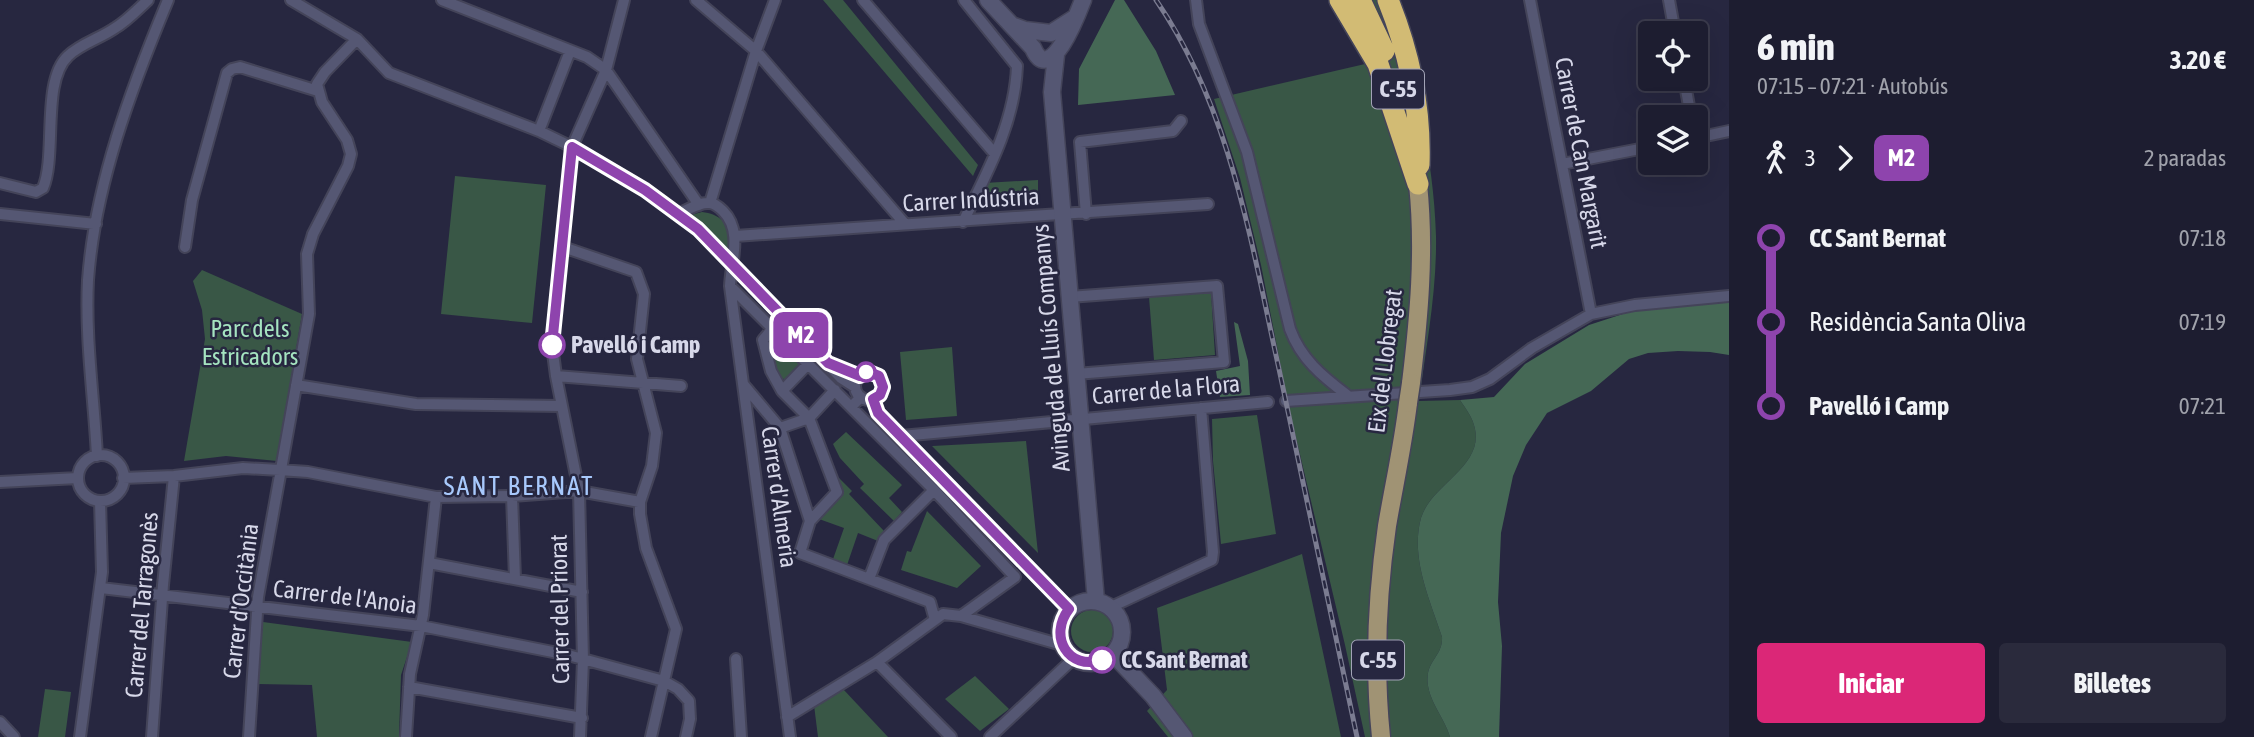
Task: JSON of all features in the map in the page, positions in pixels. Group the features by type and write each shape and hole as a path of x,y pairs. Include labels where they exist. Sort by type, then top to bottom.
{"highway":[{"path":"1340,0 1377,64 1418,184"},
{"name":"Eix del Llobregat","path":"1360,0 1382,46 1401,98 1418,184"},
{"path":"1388,0 1401,33 1418,116 1418,184"}],"main road":[{"name":"Eix del Llobregat","path":"1381,737 1377,637 1387,528 1411,383 1421,276 1422,233 1418,184"}],"street":[{"path":"0,183 36,191 43,188 59,68 69,54 117,27 149,0"},
{"path":"97,456 88,309 90,262 96,224 120,124 168,0"},
{"path":"290,0 356,39 389,73 539,131 572,147 645,190 698,229 1069,609"},
{"path":"442,0 587,57 606,70 704,204"},
{"name":"Carrer del Priorat","path":"580,737 583,660 579,491 561,406 552,345 572,147 606,70 624,0"},
{"path":"696,0 756,51 905,224"},
{"path":"704,204 775,0"},
{"path":"863,0 995,154"},
{"path":"963,222 995,154 1012,107 1017,66 964,0"},
{"path":"988,0 1007,23 1047,52"},
{"path":"1196,0 1199,24 1247,152 1295,344 1307,361 1347,395"},
{"name":"Carrer de Can Margarit","path":"1530,0 1591,314"},
{"path":"1669,0 1673,21"},
{"path":"1047,52 1080,7"},
{"path":"1047,52 1036,37 1047,33 1080,7"},
{"path":"1007,23 1025,30 1047,33"},
{"name":"Avinguda de Lluís Companys","path":"1047,33 1057,38 1047,52 1080,419 1103,604"},
{"path":"185,247 192,200 227,73 240,67 318,91 320,78 356,39"},
{"path":"539,131 570,51"},
{"name":"Carrer d'Occitània","path":"249,737 256,608 310,301 307,254 313,234 348,166 351,153 347,140 328,113 318,91"},
{"path":"1086,214 1080,142 1173,131 1181,121"},
{"path":"1708,135 1729,131"},
{"path":"1562,164 1638,149"},
{"path":"677,214 704,204 720,208 729,218 735,236"},
{"name":"Carrer Indústria","path":"735,236 1062,216 1208,204"},
{"path":"0,214 96,224"},
{"name":"Carrer d'Almeria","path":"735,236 730,286 790,737"},
{"path":"563,247 636,272 644,294 637,359 656,433 652,466 640,502 646,548 676,629 651,737"},
{"path":"730,286 934,490 1015,577 961,616"},
{"path":"1069,297 1217,286 1224,362 1076,374"},
{"path":"1286,401 1472,387 1490,379 1532,348 1591,314 1635,305 1729,296"},
{"path":"773,328 764,340 771,371 782,391 809,418 837,492 810,521 800,553 930,602 935,620"},
{"path":"828,363 860,376 872,372 881,379 882,391 863,395 851,407"},
{"path":"782,391 808,364"},
{"path":"556,376 681,386"},
{"path":"860,376 863,395"},
{"path":"743,384 780,428 810,521"},
{"path":"296,385 416,404 561,406"},
{"path":"780,428 809,418 835,390"},
{"name":"Carrer de la Flora","path":"901,436 1268,402"},
{"path":"1062,645 1060,626 1069,609 1086,601 1103,604 1212,560 1201,408"},
{"path":"97,456 114,460 122,470 122,485 117,494 108,500 100,501 86,495 79,485 82,465 97,456"},
{"path":"123,478 174,476 243,468 308,472 436,497 512,496 579,491 640,502"},
{"name":"Carrer del Tarragonès","path":"152,737 174,476"},
{"path":"0,482 78,478"},
{"path":"869,579 884,540 934,490"},
{"path":"512,496 515,579"},
{"path":"406,737 409,687 421,626 436,497"},
{"path":"80,737 100,589 103,526 100,501"},
{"path":"429,563 582,592"},
{"name":"Carrer de l'Anoia","path":"100,589 421,626 583,660 664,681"},
{"path":"787,717 877,662 943,614 961,616 1062,645 1074,658 1094,663 1105,660 1113,654 1122,638 1122,630 1121,621 1103,604"},
{"path":"1113,654 1153,696 1184,737"},
{"path":"990,737 1074,658"},
{"path":"736,659 741,737"},
{"path":"877,662 951,737"},
{"path":"664,681 678,689 689,701 690,719 686,737"},
{"path":"409,687 582,718"},
{"path":"0,722 14,737"}],"green space":[{"path":"823,0 843,0 978,165 973,176"},
{"path":"1115,0 1124,0 1156,51 1175,95 1078,105 1079,69"},
{"path":"1329,0 1395,0 1422,117 1436,236 1435,277 1419,401 1460,400 1475,429 1471,454 1427,506 1418,533 1423,579 1442,637 1441,647 1428,673 1429,690 1450,737 1365,737 1289,408 1261,265 1240,178 1214,99 1365,64 1340,13"},
{"path":"455,176 546,185 532,323 441,314"},
{"path":"1038,180 1038,200 979,206 984,183"},
{"path":"702,212 716,216 726,224 730,236 728,251 691,215"},
{"name":"Parc dels Estricadors","path":"202,270 302,314 277,461 226,456 184,461 205,339 202,310 193,281"},
{"path":"1211,292 1215,355 1154,360 1149,297"},
{"path":"1729,301 1729,355 1678,351 1648,353 1629,359 1591,391 1547,413 1526,445 1513,476 1501,533 1498,602 1502,646 1499,737 1450,737 1429,690 1428,673 1441,647 1442,637 1423,579 1418,533 1427,506 1464,465 1475,442 1473,421 1460,400 1494,397 1525,364 1589,325 1632,311 1674,304"},
{"path":"1234,322 1238,324 1248,361 1250,395 1220,397 1216,371 1240,366"},
{"path":"779,341 803,365 787,379 780,378 772,360 770,344"},
{"path":"952,347 957,416 906,420 900,352"},
{"path":"1257,415 1276,534 1221,544 1212,419"},
{"path":"846,432 902,485 889,498 902,512 894,521 860,488 864,484 840,458 833,444"},
{"path":"1026,441 1038,553 932,446"},
{"path":"836,475 852,491 849,494 884,531 878,541 858,533 846,568 832,562 844,528 819,519 839,492"},
{"path":"927,511 981,566 957,588 901,570 907,551 911,552"},
{"path":"1302,554 1341,737 1168,737 1147,711 1167,690 1157,608"},
{"path":"1092,610 1107,616 1113,631 1107,646 1092,652 1077,646 1071,631 1077,616"},
{"path":"263,622 412,642 401,675 399,737 317,737 312,685 257,684"},
{"path":"975,676 1009,709 980,731 945,699"},
{"path":"45,689 71,692 65,737 38,737"},
{"path":"843,689 888,737 818,737 814,705"}],"railway":[{"path":"1156,0 1182,42 1203,86 1235,178 1259,274 1357,737"}],"bus line":[{"name":"M2","path":"552,345 572,147 645,190 698,229 828,363 860,376 869,372 879,376 883,383 882,391 873,399 878,413 1069,609 1060,626 1062,645 1067,652 1084,662 1102,660"}],"place":[{"name":"Pavelló i Camp","path":"552,345"},
{"name":"CC Sant Bernat","path":"1102,660"}],"district":[{"name":"SANT BERNAT","path":"519,486"}]}
